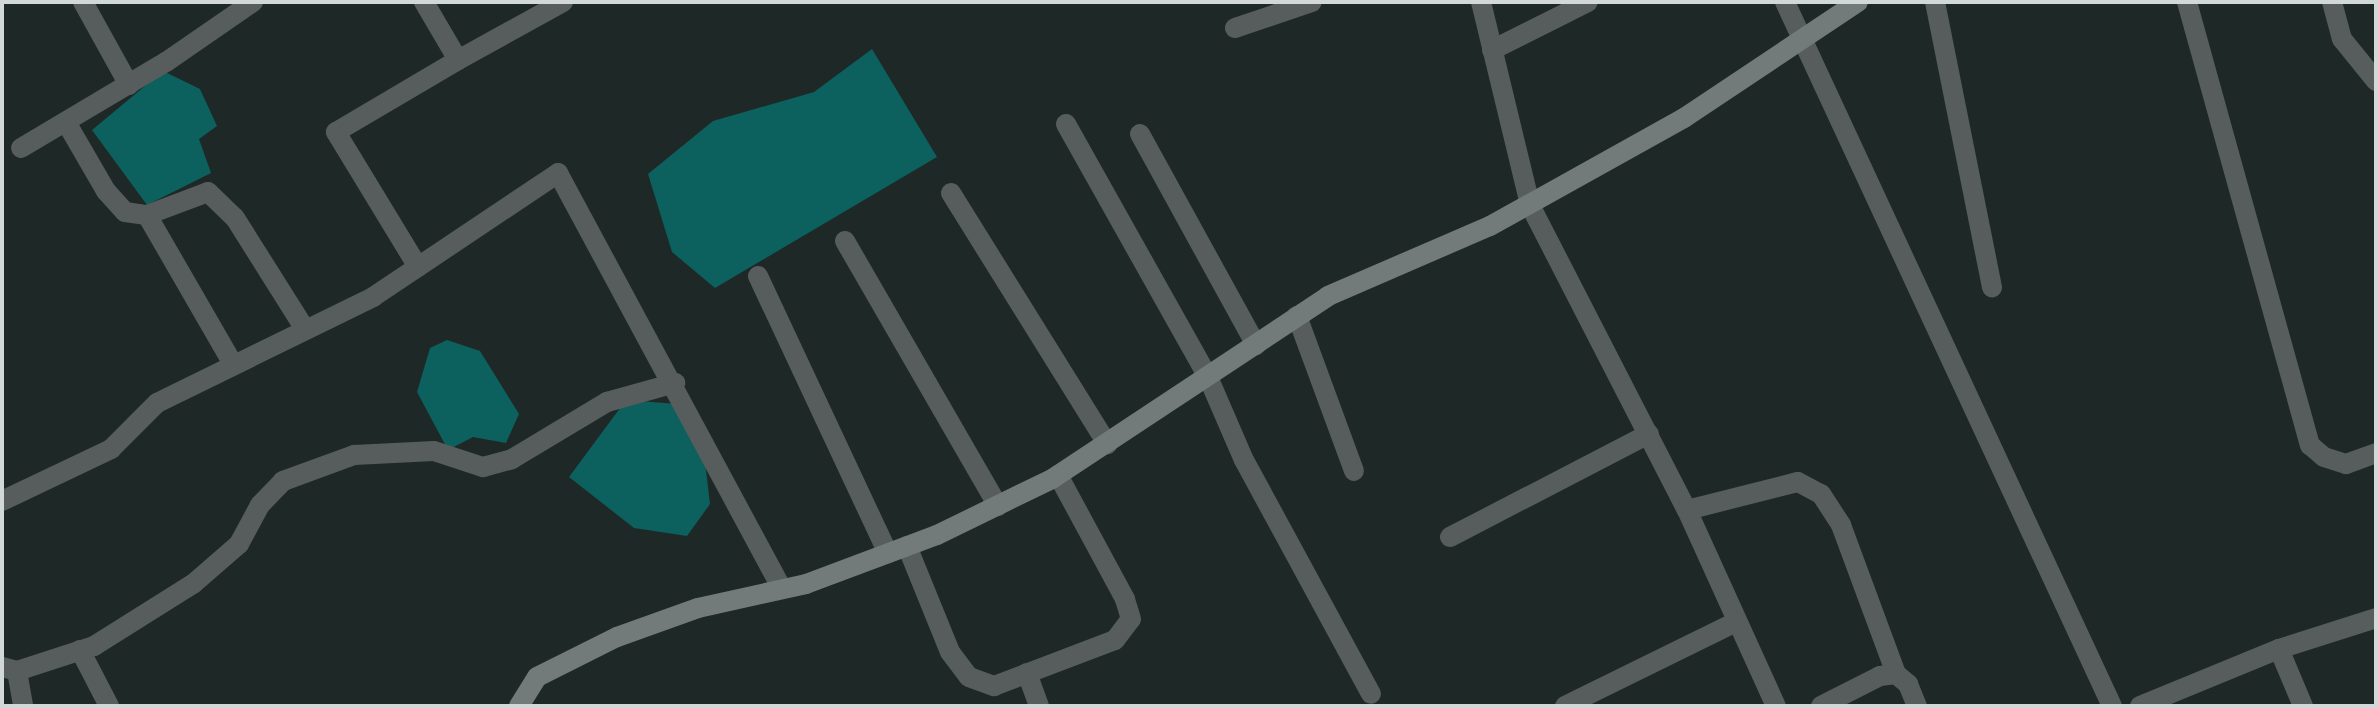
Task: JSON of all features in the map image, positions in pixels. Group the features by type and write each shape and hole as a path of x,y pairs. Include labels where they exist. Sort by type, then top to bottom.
{"street":[{"path":"83,2 129,85"},
{"path":"21,148 129,85 253,2"},
{"path":"424,2 458,60"},
{"path":"418,267 336,132 563,2"},
{"path":"1235,28 1312,2"},
{"path":"1481,2 1530,205 1687,510 1776,706"},
{"path":"1492,50 1588,2"},
{"path":"1785,2 2112,706"},
{"path":"519,706 537,677 617,637 698,608 782,589 898,550 998,506 1058,475 1328,296 1530,205 1684,118 1858,2"},
{"path":"1935,2 1992,287"},
{"path":"2187,2 2252,223 2310,445 2324,457 2346,464 2376,453"},
{"path":"2332,2 2342,39 2376,81"},
{"path":"66,122 106,191 125,212 147,215 208,192 235,218 305,329"},
{"path":"1066,124 1208,377 1244,460 1371,694"},
{"path":"1140,134 1256,345"},
{"path":"2,501 111,449 157,403 373,297 558,173 675,383 782,589"},
{"path":"951,193 1107,444"},
{"path":"147,215 233,364"},
{"path":"845,241 998,506"},
{"path":"758,276 950,652 969,677 994,686 1115,640 1131,619 1058,475"},
{"path":"1297,316 1354,471"},
{"path":"23,706 9,669 80,650 193,584 239,544 260,505 283,481 354,455 434,451 483,467 512,459 607,402 675,383"},
{"path":"1450,537 1649,434"},
{"path":"1687,510 1798,482 1821,494 1841,525 1896,674 1908,684 1917,706"},
{"path":"2140,706 2279,649 2376,618"},
{"path":"1565,706 1736,622"},
{"path":"2279,649 2303,706"},
{"path":"80,650 109,706"},
{"path":"1027,673 1039,706"},
{"path":"1821,706 1880,676 1896,674"}],"water":[{"path":"872,49 937,157 715,288 672,252 648,174 713,121 814,92"},
{"path":"163,71 200,89 217,126 199,139 211,173 147,205 92,130"},
{"path":"447,340 480,351 519,414 506,443 473,437 448,450 417,392 430,348"},
{"path":"626,400 677,404 704,453 710,504 687,536 634,528 569,477"}]}
